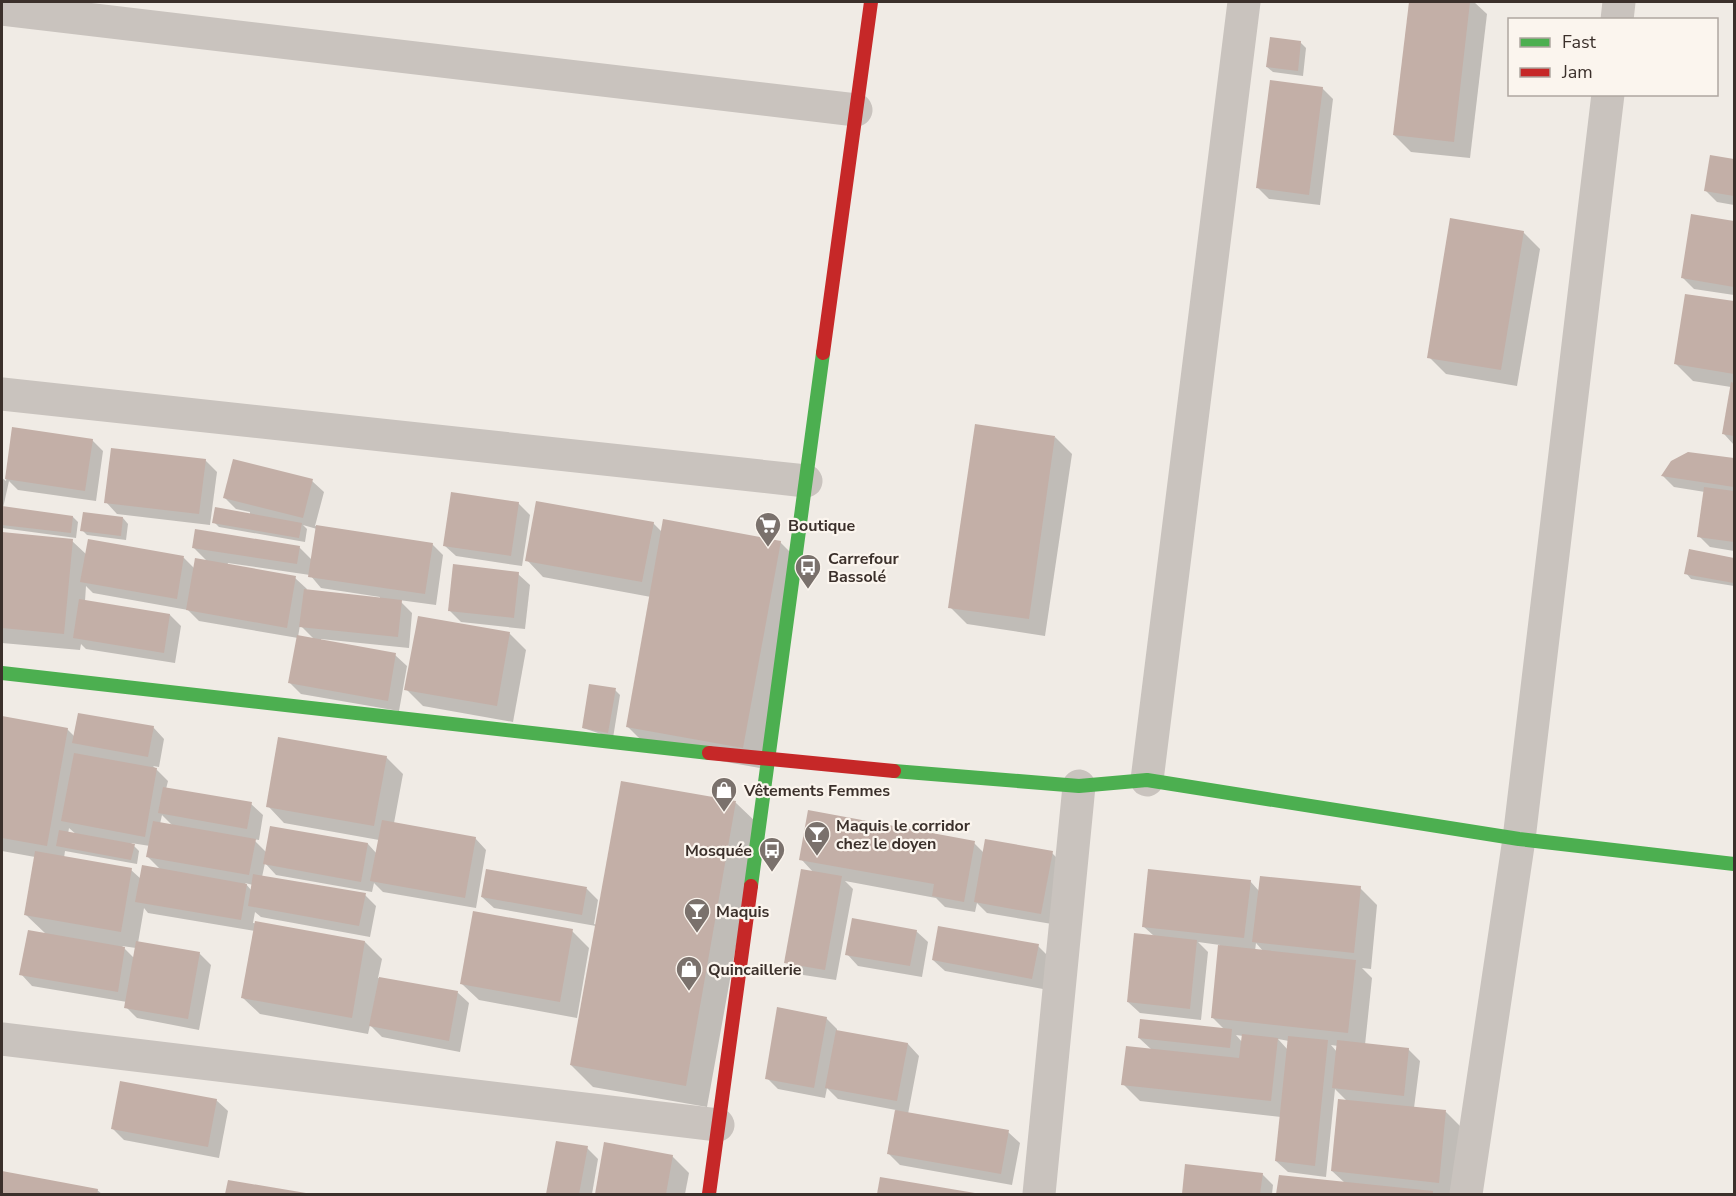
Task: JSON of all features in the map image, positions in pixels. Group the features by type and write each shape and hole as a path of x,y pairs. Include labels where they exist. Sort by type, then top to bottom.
{"street":[{"path":"709,1194 871,2"},
{"path":"1147,780 1244,2"},
{"path":"1617,18 1619,2"},
{"path":"2,9 856,110"},
{"path":"1466,1194 1519,839 1608,96"},
{"path":"2,394 806,481"},
{"path":"2,673 768,760 1079,786 1147,780 1519,839 1734,864"},
{"path":"1039,1194 1079,786"},
{"path":"2,1039 718,1125"}],"building":[{"path":"1409,2 1470,2 1454,142 1393,135"},
{"path":"1270,37 1301,41 1298,71 1266,67"},
{"path":"1270,80 1323,87 1309,195 1256,188"},
{"path":"1710,155 1734,159 1734,196 1704,191"},
{"path":"1691,214 1734,221 1734,287 1681,278"},
{"path":"1450,218 1524,231 1501,370 1427,358"},
{"path":"1685,294 1734,301 1734,374 1674,364"},
{"path":"1731,382 1734,383 1734,436 1722,434"},
{"path":"975,424 1055,436 1029,619 948,608"},
{"path":"12,427 93,439 85,491 5,479"},
{"path":"111,448 206,459 199,514 104,503"},
{"path":"1688,452 1734,458 1734,487 1661,476 1671,461"},
{"path":"233,459 313,479 303,518 223,498"},
{"path":"1704,487 1734,491 1734,542 1697,537"},
{"path":"451,492 519,502 511,556 443,546"},
{"path":"536,501 654,522 642,582 525,561"},
{"path":"2,506 73,516 71,533 2,525"},
{"path":"215,507 302,523 299,538 212,523"},
{"path":"83,512 123,517 121,536 80,531"},
{"path":"663,519 781,541 743,748 626,727"},
{"path":"316,525 433,543 425,594 308,577"},
{"path":"195,529 300,546 297,564 192,548"},
{"path":"2,532 73,539 64,634 2,628"},
{"path":"88,539 184,556 177,599 80,582"},
{"path":"1689,549 1734,558 1734,583 1684,574"},
{"path":"195,558 296,576 287,628 186,610"},
{"path":"453,564 519,572 514,618 448,611"},
{"path":"304,589 402,600 398,637 299,627"},
{"path":"79,599 170,614 164,653 73,638"},
{"path":"418,616 510,632 497,706 404,690"},
{"path":"297,635 396,653 388,701 288,683"},
{"path":"589,684 616,688 608,733 582,728"},
{"path":"78,713 154,726 148,757 72,743"},
{"path":"2,716 68,728 47,846 2,838"},
{"path":"278,737 387,756 374,826 266,807"},
{"path":"74,753 157,768 145,837 61,821"},
{"path":"621,781 736,801 686,1086 570,1065"},
{"path":"163,787 252,802 247,829 158,813"},
{"path":"808,810 975,841 964,902 932,896 934,884 799,860"},
{"path":"382,820 476,837 465,898 370,881"},
{"path":"153,821 256,839 249,875 146,857"},
{"path":"270,826 368,843 361,882 263,864"},
{"path":"59,830 135,844 131,860 56,846"},
{"path":"985,839 1053,851 1041,914 974,902"},
{"path":"35,851 132,868 121,932 24,915"},
{"path":"142,865 247,884 241,920 135,902"},
{"path":"486,869 587,887 582,915 481,897"},
{"path":"801,869 842,876 825,970 784,963"},
{"path":"1148,869 1251,880 1244,938 1142,927"},
{"path":"253,874 366,893 359,926 248,906"},
{"path":"1260,876 1361,886 1354,953 1252,942"},
{"path":"473,911 573,929 560,1002 460,984"},
{"path":"852,918 917,930 910,966 845,955"},
{"path":"255,921 365,941 352,1018 241,998"},
{"path":"938,926 1039,944 1032,979 932,960"},
{"path":"28,930 125,947 118,992 19,975"},
{"path":"1134,933 1197,940 1190,1009 1127,1002"},
{"path":"136,941 200,952 188,1019 124,1008"},
{"path":"1218,945 1356,960 1348,1033 1211,1018"},
{"path":"379,977 458,991 449,1041 369,1026"},
{"path":"777,1007 827,1017 814,1088 765,1079"},
{"path":"1140,1019 1232,1029 1230,1048 1138,1038"},
{"path":"836,1030 908,1043 897,1101 825,1088"},
{"path":"1242,1034 1278,1038 1271,1101 1121,1085 1126,1046 1239,1058"},
{"path":"1288,1036 1328,1040 1315,1166 1275,1161"},
{"path":"1337,1040 1409,1048 1404,1096 1332,1088"},
{"path":"120,1081 217,1099 208,1147 111,1129"},
{"path":"1338,1099 1446,1110 1439,1183 1331,1171"},
{"path":"895,1110 1009,1130 1001,1174 887,1154"},
{"path":"556,1141 588,1146 579,1194 546,1194"},
{"path":"604,1142 673,1155 666,1194 595,1194"},
{"path":"1185,1164 1263,1173 1260,1194 1182,1194"},
{"path":"2,1171 98,1189 97,1194 2,1194"},
{"path":"1279,1175 1433,1191 1433,1194 1276,1194"},
{"path":"880,1177 975,1193 975,1194 877,1194"},
{"path":"228,1180 306,1193 306,1194 225,1194"}],"traffic: fast":[{"path":"751,886 823,353"},
{"path":"2,673 709,753"},
{"path":"894,771 1079,786 1147,780 1519,839 1734,864"}],"traffic: jam":[{"path":"823,353 871,2"},
{"path":"709,753 894,771"},
{"path":"709,1194 751,886"}],"place":[{"name":"Boutique","path":"768,548"},
{"name":"Carrefour Bassolé","path":"808,590"},
{"name":"Vêtements Femmes","path":"724,813"},
{"name":"Maquis le corridor chez le doyen","path":"817,857"},
{"name":"Mosquée","path":"772,873"},
{"name":"Maquis","path":"697,934"},
{"name":"Quincaillerie","path":"689,992"}]}
